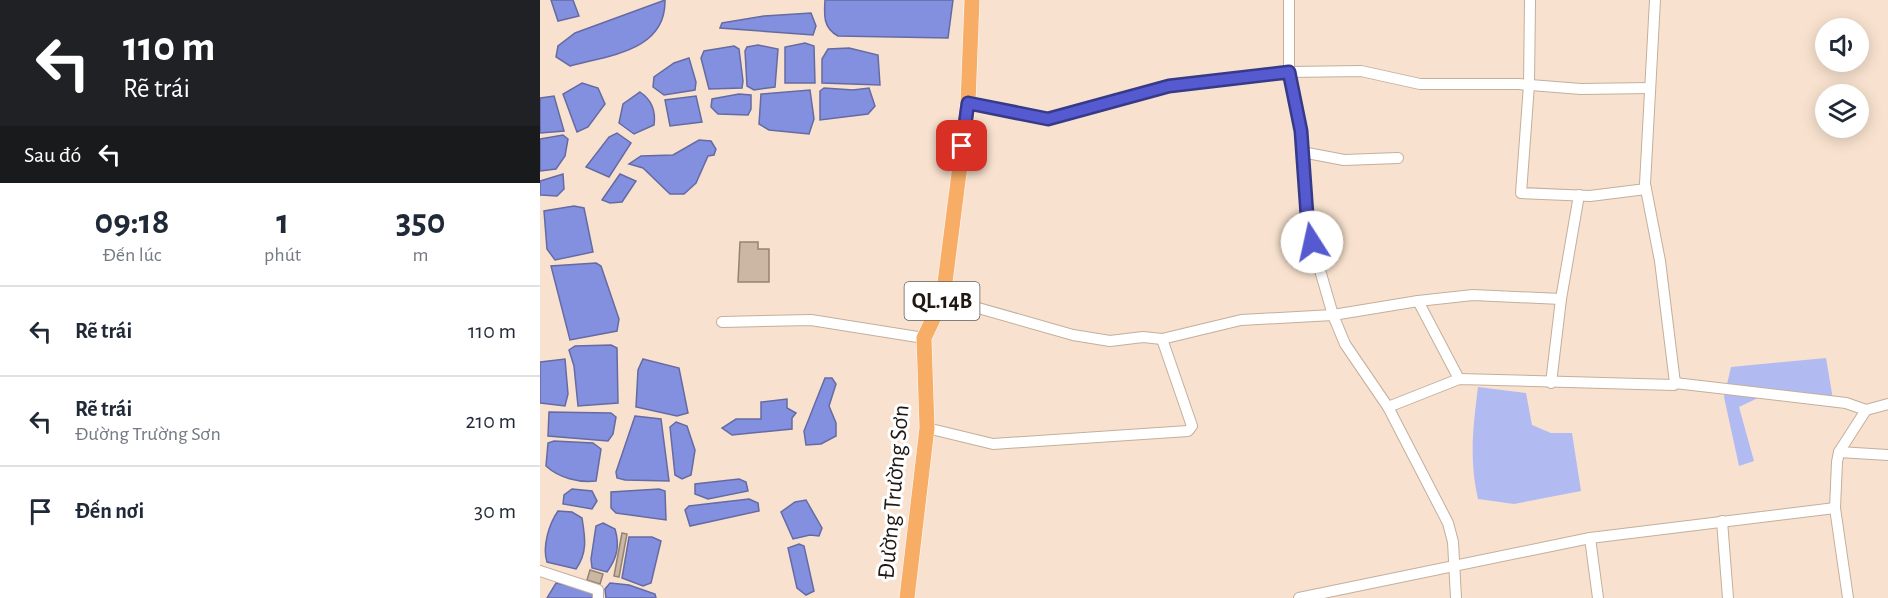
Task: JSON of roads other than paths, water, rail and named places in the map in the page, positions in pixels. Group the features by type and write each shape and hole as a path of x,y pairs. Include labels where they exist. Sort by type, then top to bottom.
{"highway":[{"name":"Đường Trường Sơn","path":"907,598 927,428 924,338 943,298 968,103 972,0"}],"street":[{"path":"1288,0 1289,72 1301,131 1308,229 1333,315 1345,344 1388,407 1448,523 1453,542 1456,598"},
{"path":"1530,0 1529,85 1521,193 1590,196 1646,189"},
{"path":"1655,0 1646,189 1660,261 1675,383"},
{"path":"968,103 1048,119 1169,86 1289,72 1361,71 1420,84 1529,85 1581,89 1650,88"},
{"path":"1302,152 1344,160 1398,158"},
{"path":"1551,383 1561,299 1579,195"},
{"path":"943,298 1073,335 1110,341 1143,337 1162,339 1241,320 1333,315 1418,300 1473,295 1561,299"},
{"path":"1418,300 1459,379"},
{"path":"722,322 811,320 924,338"},
{"path":"927,428 993,444 1188,431 1192,426 1162,339"},
{"path":"1388,407 1459,379 1551,383 1674,385 1675,383 1846,403 1866,410 1888,404"},
{"path":"1848,598 1836,508 1839,452 1866,410"},
{"path":"1839,452 1888,455"},
{"path":"1299,598 1590,538 1836,508"},
{"path":"1722,521 1728,598"},
{"path":"1590,538 1598,598"},
{"path":"540,571 598,590 598,598"}]}
